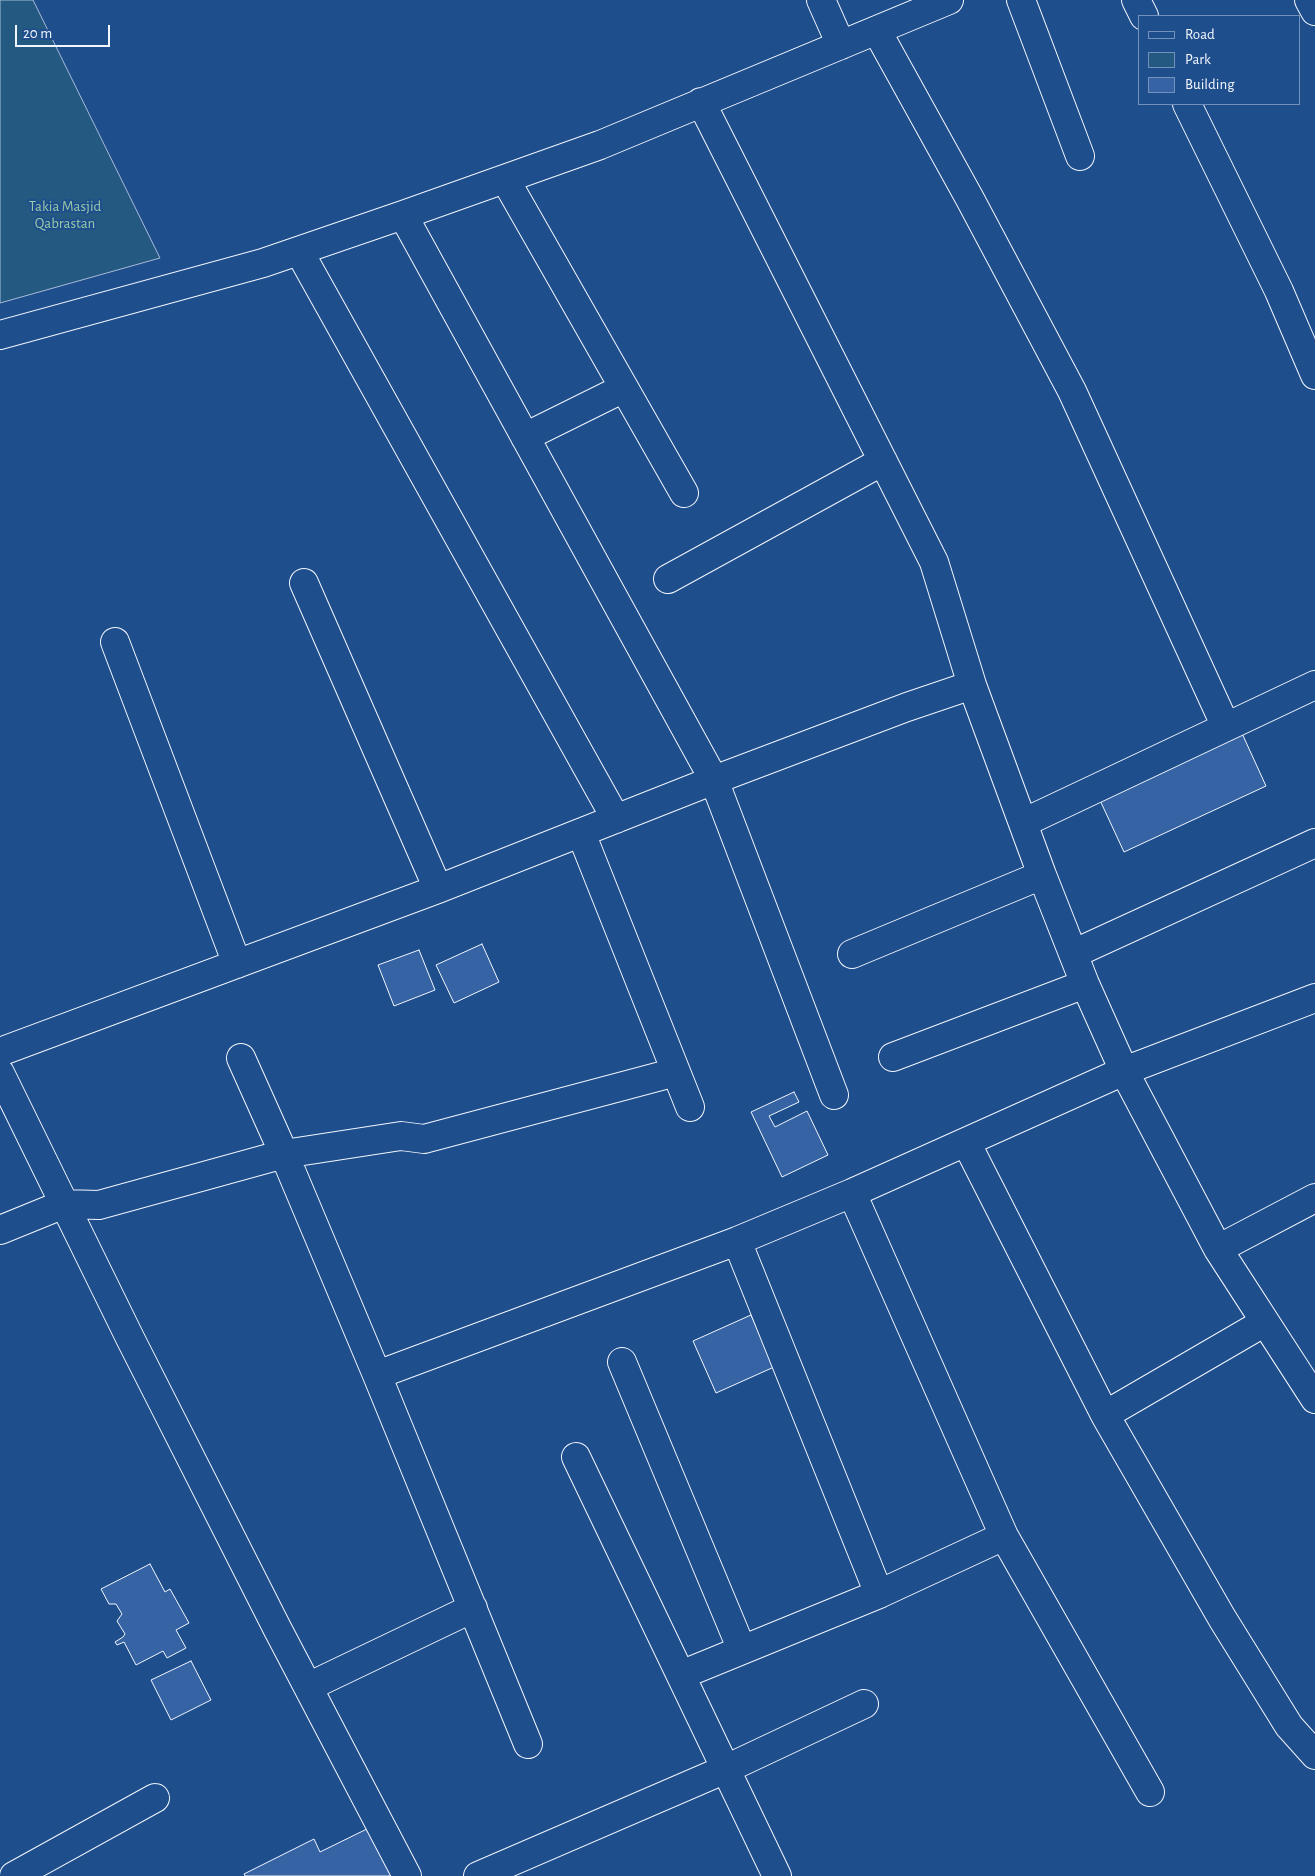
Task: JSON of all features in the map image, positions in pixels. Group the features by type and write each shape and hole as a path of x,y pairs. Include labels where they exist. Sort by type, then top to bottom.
{"street":[{"path":"821,0 841,45"},
{"path":"0,335 264,263 403,215 600,145 949,0"},
{"path":"1022,0 1080,156"},
{"path":"1136,0 1144,15"},
{"path":"1309,0 1315,11"},
{"path":"877,30 1072,391 1226,727"},
{"path":"701,102 934,562 972,685 1042,875 1085,984 1124,1071 1218,1249 1315,1398"},
{"path":"1187,105 1278,291 1315,375"},
{"path":"504,179 684,493"},
{"path":"403,215 714,780 834,1095"},
{"path":"299,250 616,819"},
{"path":"525,437 624,388"},
{"path":"668,579 883,461"},
{"path":"304,583 438,889"},
{"path":"114,642 237,964"},
{"path":"0,1052 438,889 714,780 907,707 972,685"},
{"path":"1023,823 1315,685"},
{"path":"581,833 690,1107"},
{"path":"1073,954 1315,844"},
{"path":"852,954 1042,875"},
{"path":"893,1057 1085,984"},
{"path":"377,1375 737,1241 852,1193 1124,1071 1315,998"},
{"path":"241,1058 284,1154 377,1375 528,1744"},
{"path":"0,1230 64,1204 99,1205 284,1154 401,1136 424,1139 676,1072"},
{"path":"0,1073 139,1356 407,1876"},
{"path":"966,1142 1105,1415 1222,1618 1289,1726 1315,1755"},
{"path":"852,1193 1004,1536 1150,1792"},
{"path":"1218,1249 1315,1198"},
{"path":"737,1241 879,1594"},
{"path":"1105,1415 1265,1322"},
{"path":"622,1362 742,1650"},
{"path":"576,1457 778,1876"},
{"path":"681,1675 879,1594 1004,1536"},
{"path":"308,1687 472,1608"},
{"path":"478,1876 726,1769 864,1704"},
{"path":"14,1876 155,1798"}],"green space":[{"name":"Takia Masjid Qabrastan","path":"0,0 33,0 160,258 0,303"}],"building":[{"path":"1240,729 1266,786 1124,852 1098,796"},
{"path":"482,944 499,982 454,1003 436,965"},
{"path":"419,950 435,990 394,1006 378,965"},
{"path":"794,1092 799,1102 769,1116 775,1127 807,1111 828,1155 782,1177 751,1112"},
{"path":"751,1315 774,1367 716,1393 693,1341"},
{"path":"150,1564 165,1592 170,1589 189,1623 176,1630 186,1648 167,1658 163,1651 136,1665 124,1642 117,1645 115,1642 125,1634 117,1621 122,1614 116,1604 109,1604 101,1589"},
{"path":"191,1661 211,1700 171,1720 151,1680"},
{"path":"373,1826 397,1876 245,1876 244,1874 314,1839 320,1852"}]}
